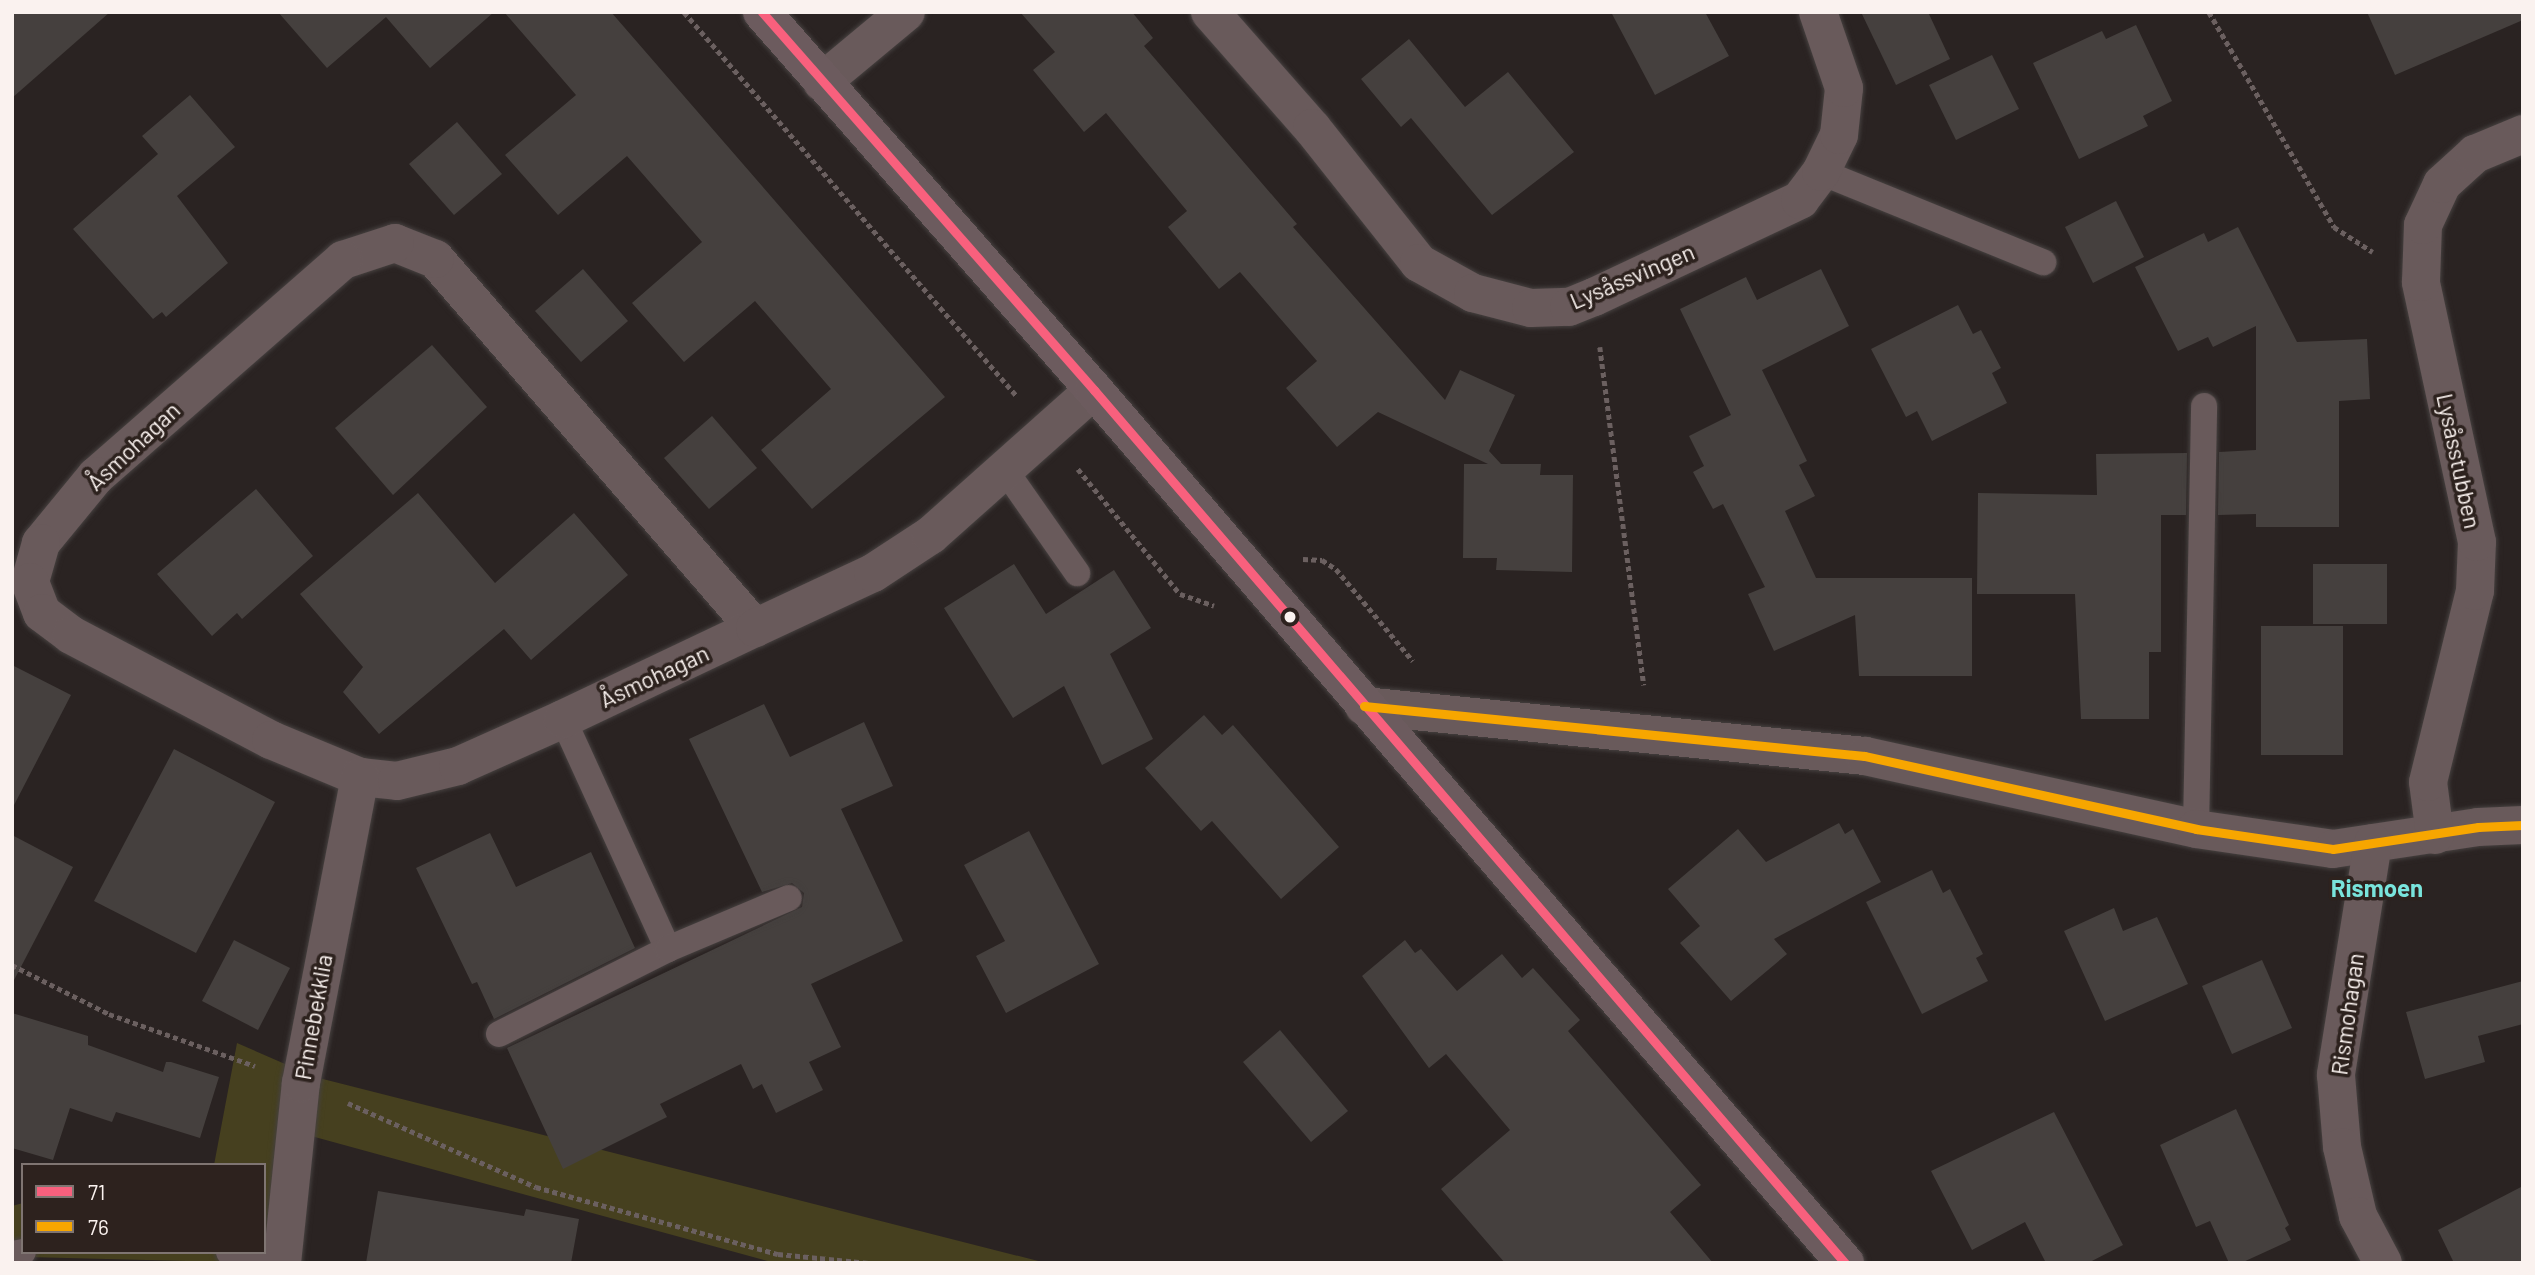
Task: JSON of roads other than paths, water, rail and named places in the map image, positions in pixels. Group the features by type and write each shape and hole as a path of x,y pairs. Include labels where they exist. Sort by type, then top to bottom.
{"main road":[{"path":"762,12 1094,390 1845,1263"}],"street":[{"path":"822,82 906,12"},
{"name":"Lysåssvingen","path":"1210,12 1312,128 1419,264 1473,293 1531,308 1569,307 1594,297 1800,200 1821,172 1839,135 1844,88 1818,12"},
{"name":"Lysåsstubben","path":"2435,835 2428,782 2474,590 2477,541 2421,282 2423,225 2442,184 2474,154 2523,134"},
{"name":"Åsmohagan","path":"755,628 435,259 395,243 343,260 96,475 41,543 21,582 42,613 71,635 271,740 360,777 397,781 458,766 563,719 873,573 931,535 1094,390"},
{"path":"1364,706 1865,756 2196,829 2333,849 2523,825"},
{"name":"Pinnebekklia","path":"282,1261 301,1083 360,777"},
{"name":"Rismohagan","path":"2374,843 2336,1075 2342,1147 2358,1216 2383,1263"}],"lane":[{"path":"1821,172 2043,262"},
{"path":"2196,829 2204,406"},
{"path":"1005,470 1077,573"},
{"path":"563,719 667,949"},
{"path":"499,1034 667,949 789,898"},
{"name":"Pinnebekklia","path":"241,1254 282,1261"}],"district":[{"name":"Rismoen","path":"2377,888"}]}
